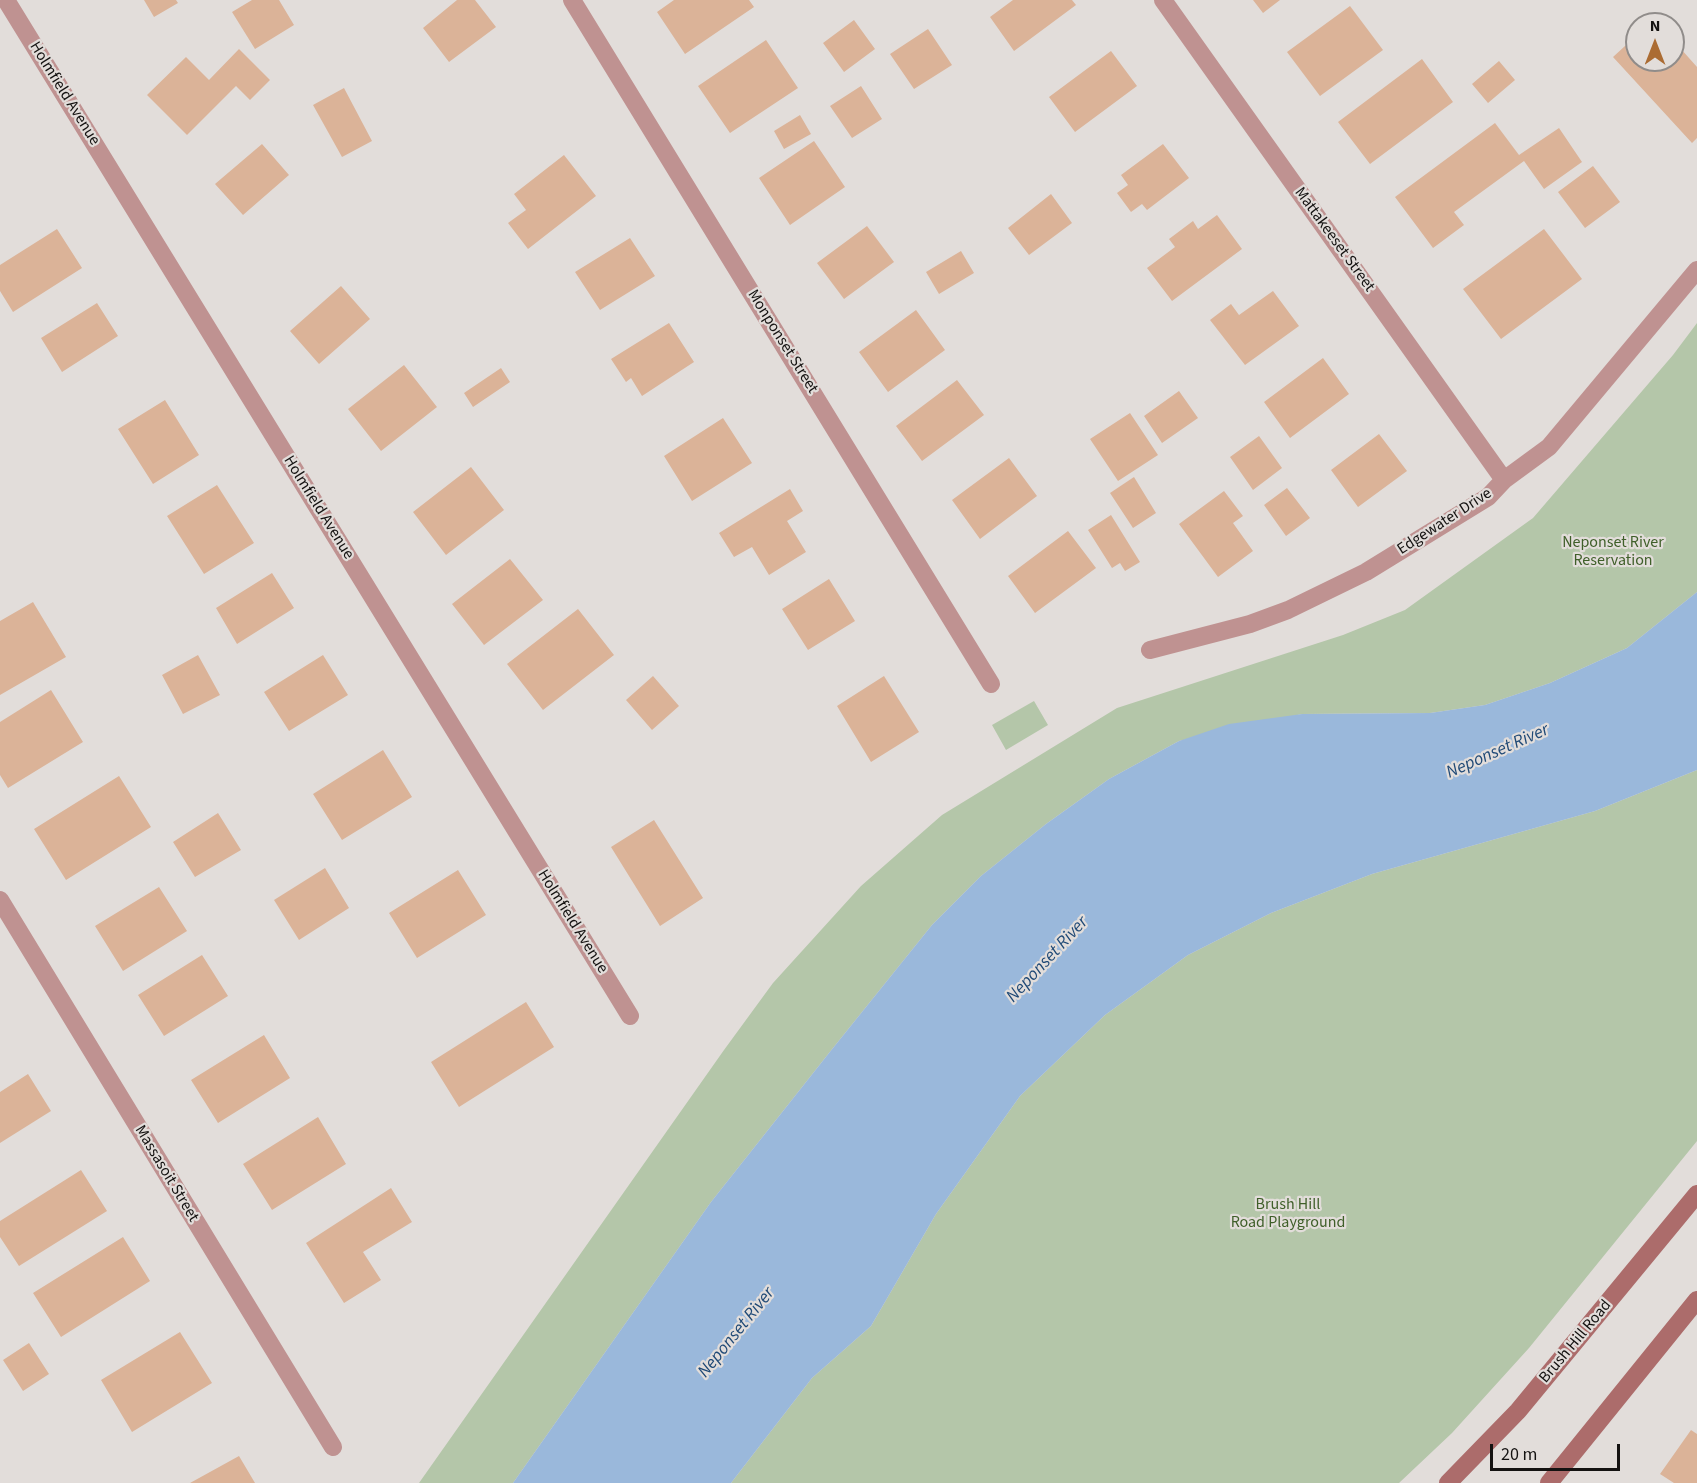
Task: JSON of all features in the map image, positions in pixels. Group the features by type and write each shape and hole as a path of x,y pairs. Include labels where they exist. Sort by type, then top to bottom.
{"main road":[{"name":"Brush Hill Road","path":"1448,1483 1518,1412 1697,1194"},
{"path":"1549,1483 1697,1300"}],"street":[{"name":"Holmfield Avenue","path":"6,0 630,1016"},
{"name":"Monponset Street","path":"572,0 991,684"},
{"name":"Mattakeeset Street","path":"1163,0 1504,480"},
{"name":"Edgewater Drive","path":"1150,650 1250,624 1337,586 1394,556 1488,497 1504,480 1549,447 1697,270"},
{"name":"Massasoit Street","path":"0,900 333,1447"}],"green space":[{"name":"Neponset River Reservation","path":"1697,323 1697,592 1627,648 1550,683 1485,705 1430,713 1302,714 1179,741 1109,779 1046,824 981,876 932,925 711,1202 513,1483 419,1483 773,983 861,886 942,815 1117,708 1343,635 1405,610 1533,518 1673,355"},
{"path":"1034,701 1048,725 1006,750 992,725"},
{"name":"Brush Hill Road Playground","path":"1697,770 1697,1141 1529,1348 1452,1433 1399,1483 731,1483 812,1378 871,1326 936,1214 1020,1096 1105,1015 1188,955 1271,913 1372,874 1595,811"}],"water":[{"name":"Neponset River","path":"1697,592 1697,770 1595,811 1372,874 1271,913 1188,955 1105,1015 1020,1096 936,1214 871,1326 812,1378 731,1483 513,1483 711,1202 932,925 981,876 1046,824 1109,779 1179,741 1229,724 1302,714 1430,713 1485,705 1550,683 1627,648"}],"building":[{"path":"144,0 176,0 178,3 154,17"},
{"path":"252,0 279,0 294,25 255,49 232,12"},
{"path":"457,0 475,0 496,27 449,62 423,28"},
{"path":"674,0 749,0 754,7 685,54 657,12"},
{"path":"1013,0 1072,0 1076,5 1014,51 990,17"},
{"path":"1253,0 1280,0 1263,13"},
{"path":"1350,6 1383,50 1320,96 1287,52"},
{"path":"854,20 875,49 844,72 823,43"},
{"path":"928,29 952,65 914,89 890,54"},
{"path":"766,40 798,88 730,133 698,86"},
{"path":"1625,46 1625,70 1613,57"},
{"path":"239,49 270,80 250,100 236,86 187,135 147,95 186,57 209,80"},
{"path":"1111,51 1137,86 1075,132 1049,97"},
{"path":"1685,54 1697,67 1697,138 1692,143 1627,72 1685,72"},
{"path":"1422,59 1453,102 1370,164 1338,122"},
{"path":"1499,61 1515,80 1488,103 1472,84"},
{"path":"861,86 882,119 852,138 830,106"},
{"path":"344,88 372,141 342,157 313,105"},
{"path":"800,115 811,134 784,149 774,131"},
{"path":"1495,123 1519,155 1559,128 1582,162 1544,189 1524,161 1454,212 1464,225 1433,248 1395,197"},
{"path":"814,141 845,187 790,225 759,178"},
{"path":"262,144 289,175 243,215 215,184"},
{"path":"1163,144 1189,178 1147,210 1142,204 1131,212 1117,193 1128,185 1121,175"},
{"path":"564,155 596,196 528,249 508,223 526,210 514,194"},
{"path":"1593,166 1620,202 1585,228 1558,192"},
{"path":"1051,194 1072,223 1029,255 1008,228"},
{"path":"1217,215 1242,249 1172,301 1147,268 1175,247 1169,239 1193,221 1198,229"},
{"path":"867,226 894,262 844,299 817,263"},
{"path":"57,229 82,268 13,312 0,291 0,265"},
{"path":"1544,229 1582,279 1501,339 1463,289"},
{"path":"630,238 655,276 600,310 575,272"},
{"path":"961,251 974,273 939,294 926,272"},
{"path":"341,286 370,319 319,364 290,331"},
{"path":"1273,291 1299,326 1245,365 1210,320 1231,304 1239,315"},
{"path":"97,303 118,336 62,372 41,338"},
{"path":"916,310 945,350 888,392 859,352"},
{"path":"669,323 694,362 642,396 631,378 626,382 611,359"},
{"path":"1323,358 1349,394 1290,438 1264,402"},
{"path":"404,365 437,407 381,451 348,409"},
{"path":"501,368 510,382 473,407 464,393"},
{"path":"957,380 984,415 922,461 896,426"},
{"path":"1179,391 1198,418 1162,443 1144,416"},
{"path":"165,400 199,455 153,484 118,429"},
{"path":"1130,413 1158,455 1118,481 1090,439"},
{"path":"723,418 752,463 692,501 664,456"},
{"path":"1379,434 1407,471 1358,507 1331,470"},
{"path":"1259,436 1282,468 1253,490 1230,457"},
{"path":"1009,458 1037,496 980,539 952,500"},
{"path":"471,467 504,510 446,555 413,512"},
{"path":"1134,477 1156,513 1133,528 1110,493"},
{"path":"217,485 254,543 204,574 167,516"},
{"path":"1287,488 1310,518 1286,536 1264,505"},
{"path":"790,489 803,511 787,521 806,552 769,575 752,547 734,557 719,533"},
{"path":"1224,491 1243,516 1233,523 1253,551 1218,577 1179,524"},
{"path":"1111,515 1140,562 1125,571 1120,563 1112,568 1088,530"},
{"path":"1068,531 1096,568 1035,613 1008,576"},
{"path":"510,559 543,600 484,645 452,604"},
{"path":"272,573 294,608 237,644 216,608"},
{"path":"829,579 855,621 808,650 782,609"},
{"path":"33,602 66,657 0,695 0,621"},
{"path":"578,609 614,655 543,710 507,664"},
{"path":"198,655 220,695 183,714 162,675"},
{"path":"323,655 348,695 289,731 264,692"},
{"path":"653,676 679,706 652,730 626,700"},
{"path":"884,676 919,732 871,762 837,706"},
{"path":"51,690 83,742 8,788 0,775 0,722"},
{"path":"383,750 412,797 342,840 313,794"},
{"path":"119,776 151,827 66,880 34,829"},
{"path":"218,813 241,850 195,877 173,842"},
{"path":"654,820 703,898 660,926 611,847"},
{"path":"325,868 349,908 299,940 274,900"},
{"path":"458,870 486,915 417,958 389,913"},
{"path":"159,887 187,931 123,971 95,926"},
{"path":"202,955 228,996 164,1036 138,995"},
{"path":"526,1002 554,1047 459,1107 431,1062"},
{"path":"264,1035 290,1078 218,1123 191,1080"},
{"path":"28,1074 51,1111 0,1143 0,1092"},
{"path":"318,1117 346,1164 272,1210 243,1164"},
{"path":"81,1170 107,1211 19,1266 0,1237 0,1221"},
{"path":"391,1188 412,1222 363,1252 381,1280 344,1303 306,1243"},
{"path":"123,1237 150,1281 61,1337 33,1293"},
{"path":"180,1332 212,1383 132,1432 101,1380"},
{"path":"29,1343 49,1374 23,1391 3,1360"},
{"path":"1691,1430 1697,1434 1697,1483 1674,1483 1660,1474"},
{"path":"239,1456 255,1483 190,1483"}]}
